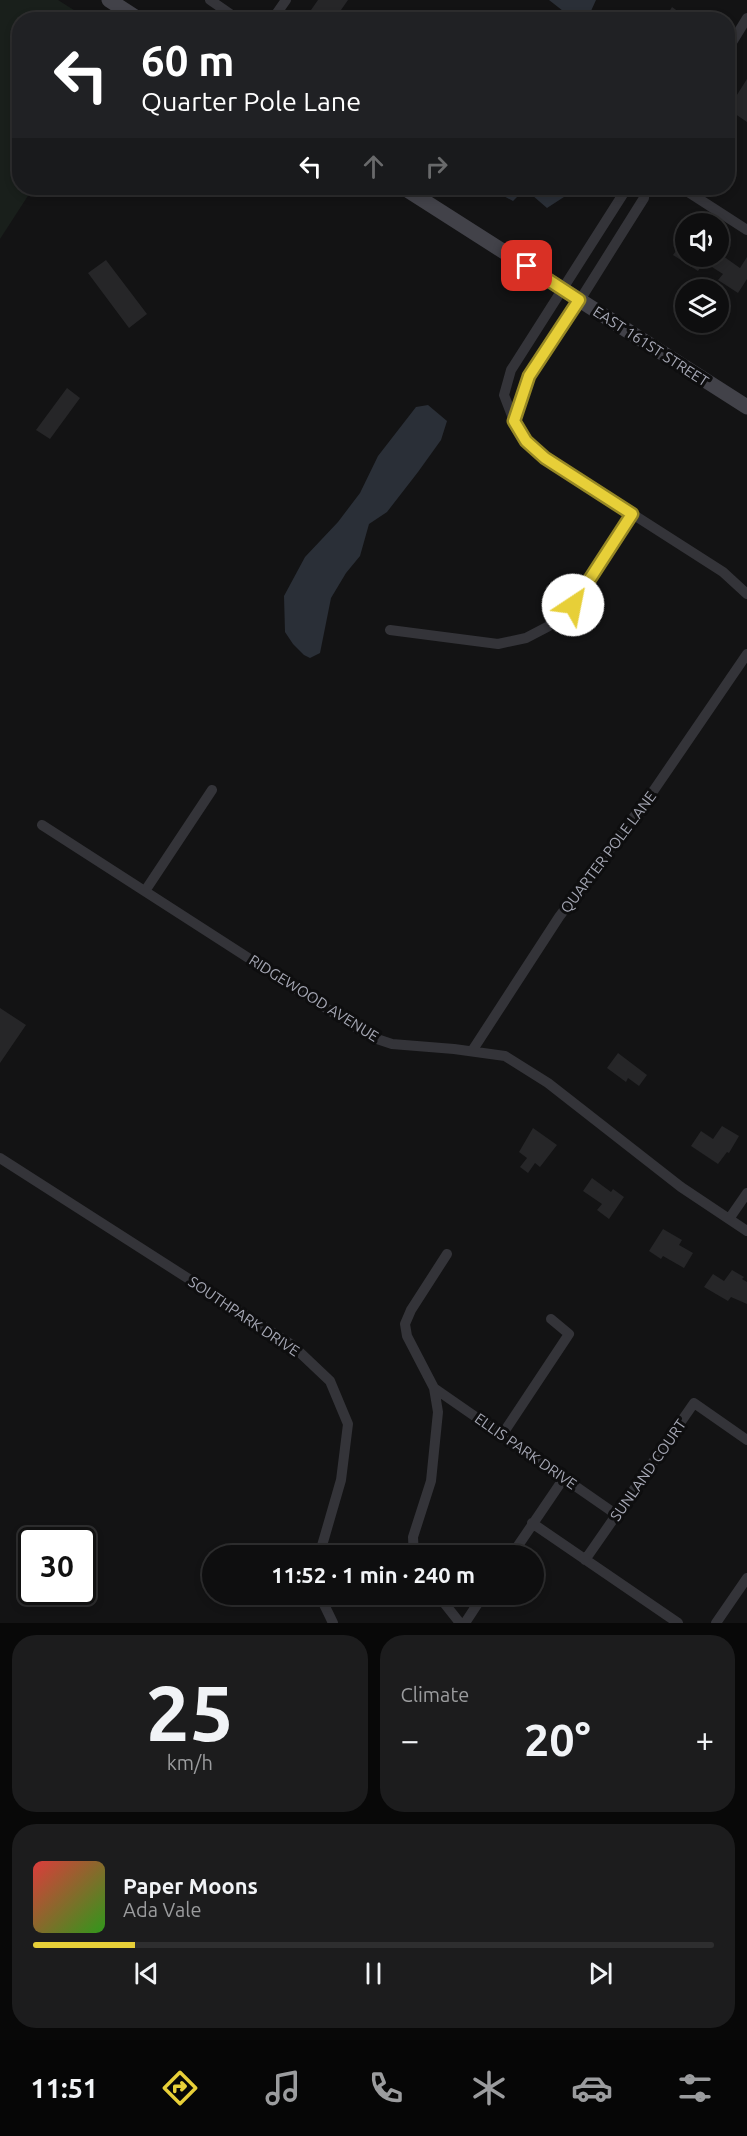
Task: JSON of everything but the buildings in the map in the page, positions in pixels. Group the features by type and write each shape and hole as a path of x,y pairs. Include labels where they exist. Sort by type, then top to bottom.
{"street":[{"path":"109,0 128,12"},
{"path":"210,0 227,12"},
{"path":"735,38 747,18"},
{"name":"EAST 161ST STREET","path":"415,195 747,407"},
{"path":"622,195 511,370 504,395 514,421 526,441 545,458 723,572 747,594"},
{"path":"514,421 529,376 644,195"},
{"path":"693,195 747,230"},
{"path":"390,630 498,644 526,638 549,626 573,605 632,514"},
{"name":"QUARTER POLE LANE","path":"472,1051 559,917 654,790 747,654"},
{"path":"144,891 212,790"},
{"name":"RIDGEWOOD AVENUE","path":"42,825 371,1037 392,1044 505,1056 531,1071 574,1102 681,1187 747,1231"},
{"name":"SOUTHPARK DRIVE","path":"0,1158 292,1345 330,1381 348,1424 341,1480 322,1545"},
{"path":"729,1219 747,1193"},
{"path":"413,1545 413,1537 431,1481 438,1412 434,1388 407,1336 405,1324 411,1310 447,1254"},
{"path":"502,1435 569,1334 551,1319"},
{"name":"ELLIS PARK DRIVE","path":"434,1388 617,1515"},
{"name":"SUNLAND COURT","path":"585,1560 694,1403 747,1440"},
{"path":"518,1545 564,1478"},
{"path":"532,1523 678,1623"},
{"path":"716,1623 747,1578"},
{"path":"324,1605 333,1623"},
{"path":"446,1605 460,1623"},
{"path":"465,1623 477,1605"}],"shaded area":[{"path":"0,0 58,0 77,12 12,12 12,195 28,195 0,239"},
{"path":"549,0 596,0 591,11 564,12"},
{"path":"502,195 519,195 513,201"},
{"path":"532,195 567,195 547,208"},
{"path":"428,405 447,421 441,440 387,512 369,524 360,556 346,573 331,598 320,653 310,658 293,644 285,632 284,596 305,557 338,522 360,493 378,456 416,407"}],"route":[{"path":"527,266 579,300 529,376 514,421 526,441 545,458 632,514 573,605"}]}
